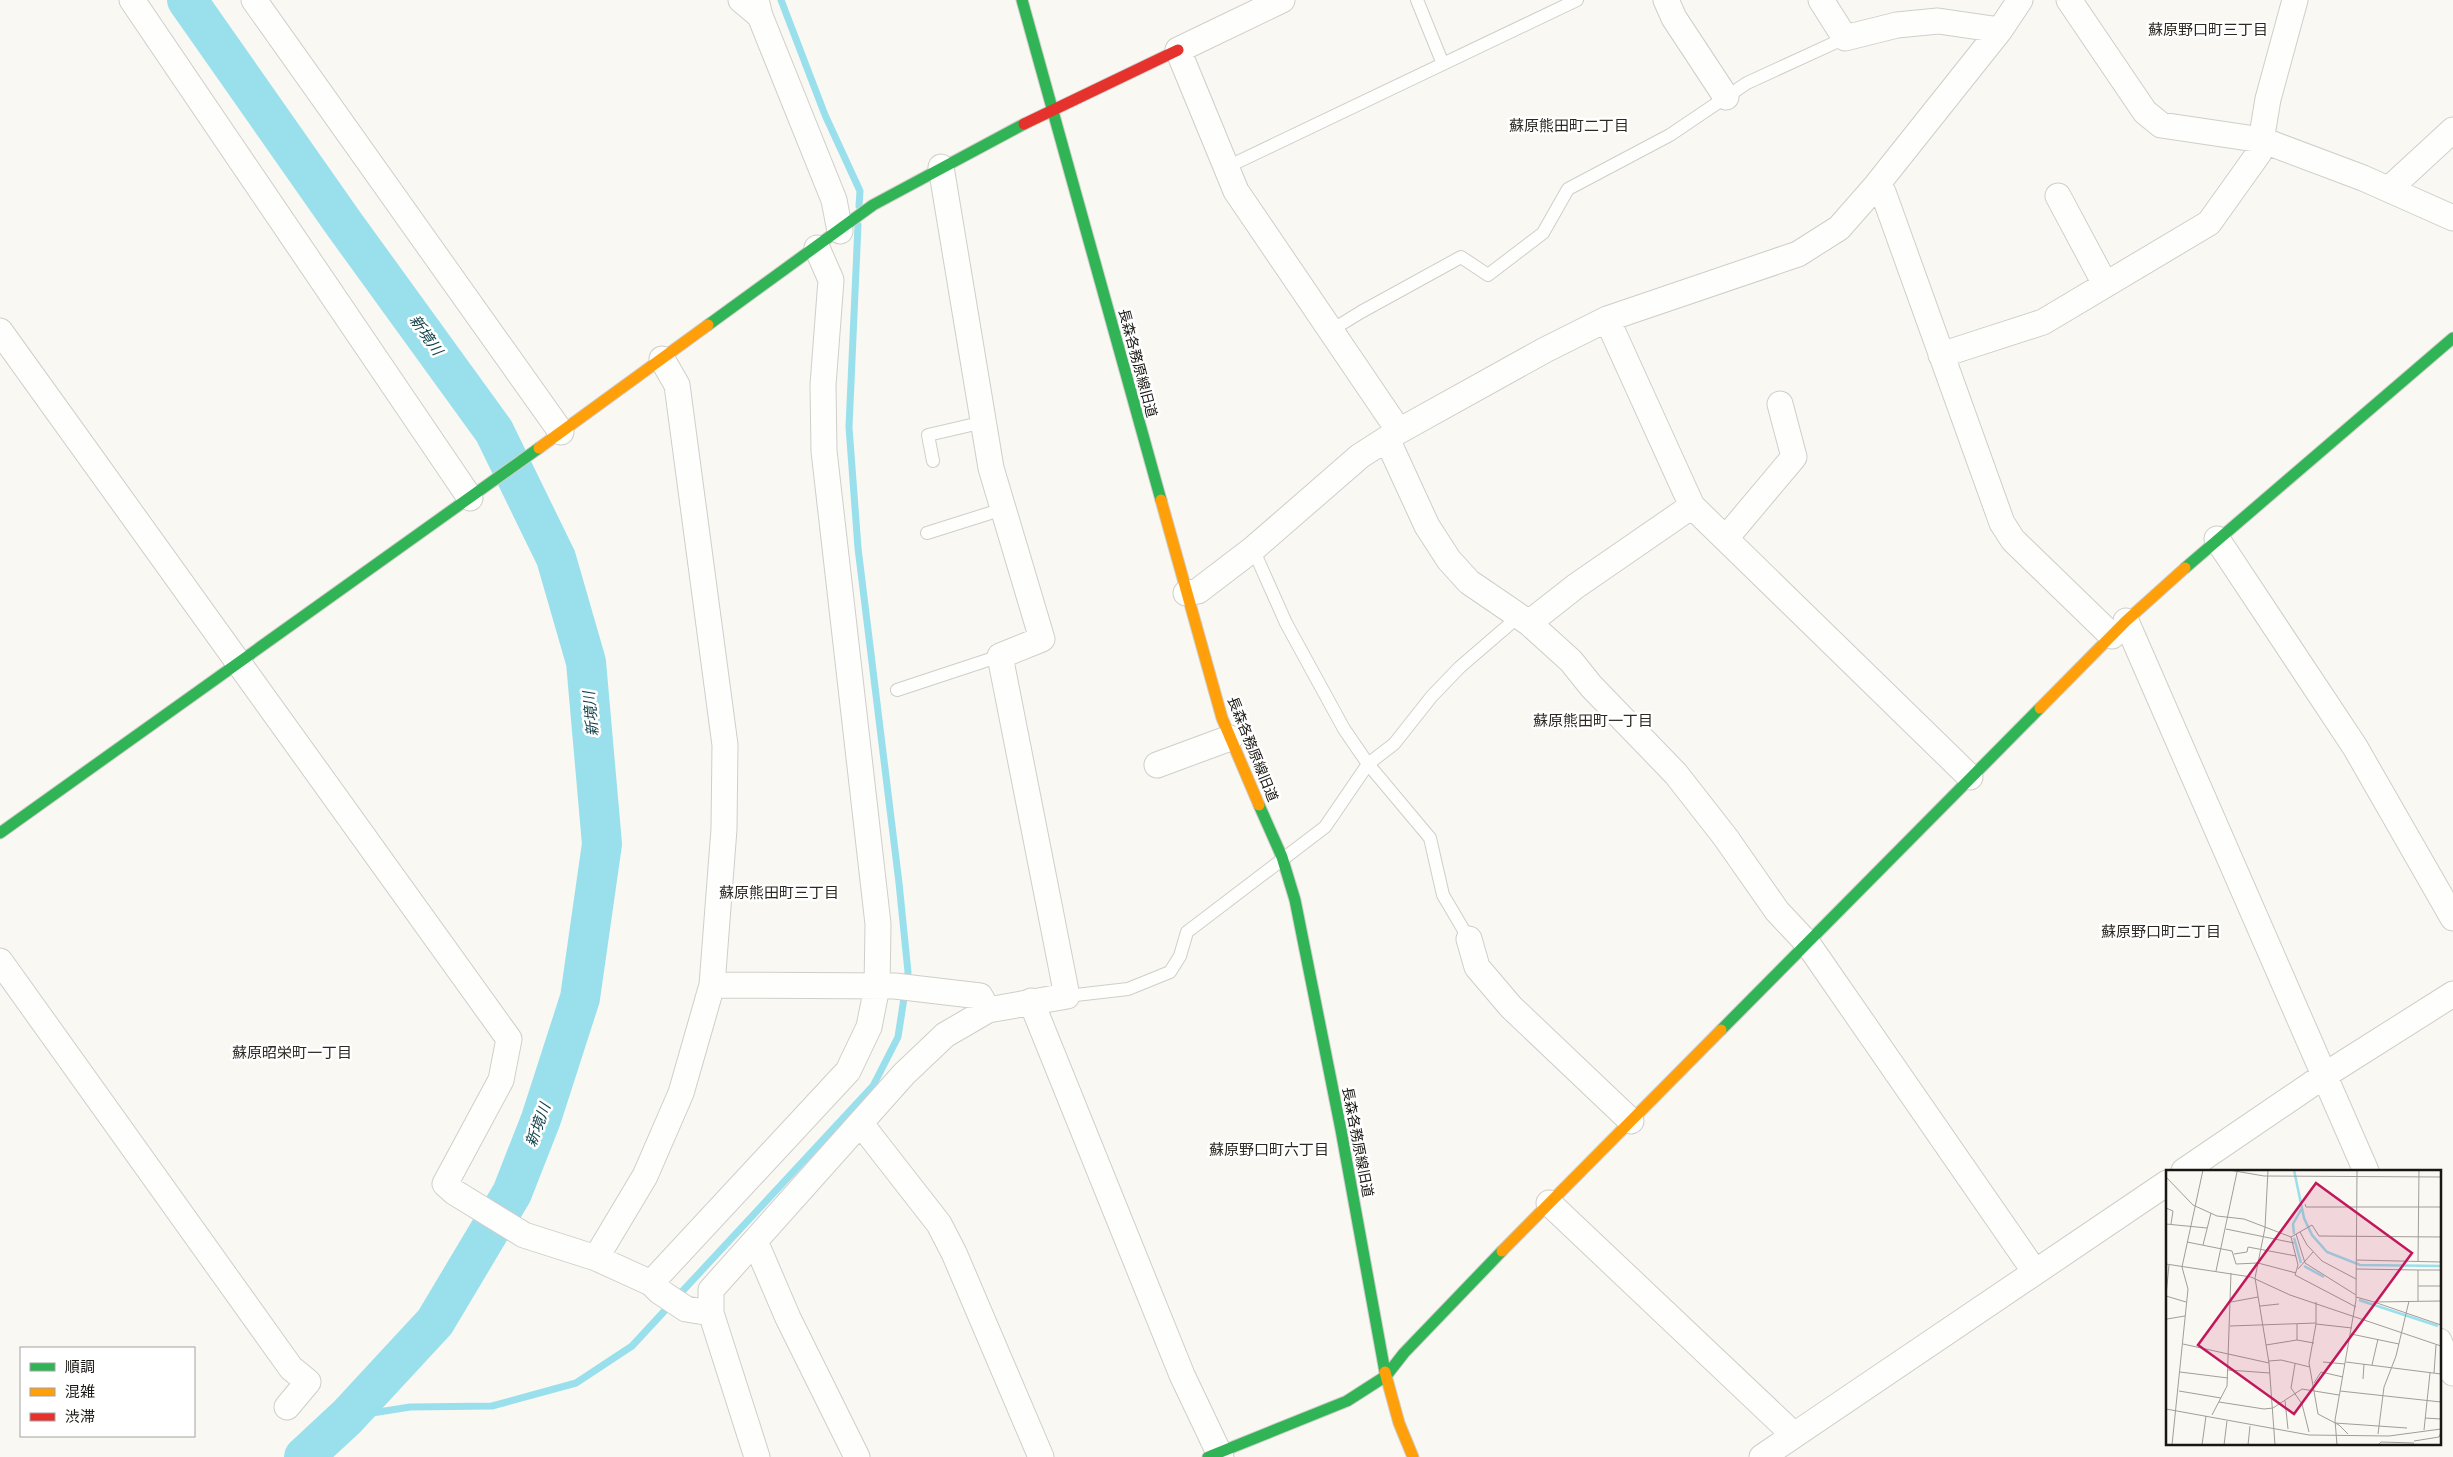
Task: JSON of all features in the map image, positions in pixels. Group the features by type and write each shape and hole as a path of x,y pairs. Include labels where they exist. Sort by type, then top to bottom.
{"street":[{"path":"132,0 476,493"},
{"path":"254,0 553,438"},
{"path":"741,0 758,8 834,200 842,229"},
{"name":"長森各務原線旧道","path":"1022,0 1222,718 1282,858 1299,919 1386,1376 1399,1423 1413,1457"},
{"path":"0,833 662,360 873,206 941,167 1053,110 1178,50 1241,9 1282,0"},
{"path":"1666,0 1674,18 1726,97"},
{"path":"1821,0 1845,38 1897,25 1938,21 2000,30"},
{"path":"1186,593 1198,591 1253,549 1360,456 1393,435 1545,350 1607,319 1798,254 1839,228 1875,187 2000,30 2020,0"},
{"path":"2069,0 2145,112 2161,125 2262,140 2389,189 2453,218"},
{"path":"1941,356 2043,322 2210,223 2259,153 2268,99 2296,0"},
{"path":"1178,50 1236,191 1330,331 1393,435 1428,526 1449,560 1469,582 1523,620 1571,661 1591,686 1676,774 1726,838 1777,911 1808,944 2035,1272"},
{"path":"2389,189 2453,130"},
{"path":"757,1457 711,1313 710,1290 904,1074 945,1035 988,1010 1030,1001 1067,996 1000,656 1042,639 991,468 941,167"},
{"path":"1875,187 1883,192 2002,523 2013,540 2119,628 2325,1075 2366,1170"},
{"path":"2058,196 2105,284"},
{"path":"655,1287 848,1071 886,987 824,451 823,385 830,280 817,248"},
{"path":"1607,319 1692,506 1970,777"},
{"path":"0,331 509,1039 501,1080 445,1184 454,1192 524,1235 596,1258 655,1287 686,1309 711,1313"},
{"path":"1030,1001 1216,1455 1347,1401 1386,1376 1404,1353 1549,1203 1808,944 1970,777 2119,628 2217,539 2453,338"},
{"path":"596,1258 645,1176 681,1093 712,985 724,829 724,744 677,385 662,360"},
{"path":"1726,538 1794,457 1780,404"},
{"path":"1523,620 1692,506"},
{"path":"2217,539 2355,747 2453,918"},
{"path":"1157,764 1230,738"},
{"path":"1469,939 1477,967 1511,1007 1631,1121"},
{"path":"0,961 291,1368 308,1382 287,1407"},
{"path":"712,985 922,988 980,996 988,1010"},
{"path":"2185,1170 2325,1075 2453,994"},
{"path":"861,1124 939,1224 954,1253 1041,1457"},
{"path":"1762,1457 1793,1434 2166,1184"},
{"path":"1549,1203 1793,1434"},
{"path":"755,1240 788,1318 857,1457"},
{"path":"2440,1343 2453,1373"}],"lane":[{"path":"1417,0 1443,64"},
{"path":"1225,168 1577,0"},
{"path":"1330,331 1461,257 1488,275 1543,233 1568,189 1670,135 1747,83 1845,38"},
{"path":"933,461 928,435 984,422"},
{"path":"927,534 1003,509"},
{"path":"1253,549 1286,623 1344,728 1368,764 1430,838 1443,895 1469,939"},
{"path":"1067,996 1128,989 1170,972 1180,956 1187,932 1325,827 1368,764 1394,744 1432,696 1460,667 1523,620"},
{"path":"896,690 1000,656"}],"waterway":[{"name":"新境川","path":"187,0 344,224 494,431 556,558 586,662 602,844 580,998 541,1119 512,1193 435,1322 347,1417 304,1457"},
{"path":"781,0 825,115 860,191 859,206"},
{"path":"677,1297 873,1086 898,1037 908,972 858,548 849,427 858,225"},
{"path":"347,1417 410,1407 492,1406 576,1383 632,1346 670,1305"}],"traffic: fast":[{"path":"1022,0 1161,500"},
{"path":"708,325 873,205 1024,124"},
{"path":"2185,568 2453,338"},
{"path":"0,833 539,448"},
{"path":"1721,1030 2040,708"},
{"path":"1259,805 1282,857 1295,900 1341,1130 1385,1372"},
{"path":"1208,1457 1347,1401 1386,1376 1404,1353 1502,1251"}],"traffic: slow":[{"path":"539,448 708,325"},
{"path":"1161,500 1222,718 1259,805"},
{"path":"2040,708 2126,621 2185,568"},
{"path":"1502,1251 1721,1030"},
{"path":"1385,1372 1399,1423 1413,1457"}],"traffic: jam":[{"path":"1024,124 1178,50"}],"district":[{"name":"蘇原野口町三丁目","path":"2208,30"},
{"name":"蘇原熊田町二丁目","path":"1569,126"},
{"name":"蘇原熊田町一丁目","path":"1593,721"},
{"name":"蘇原熊田町三丁目","path":"779,893"},
{"name":"蘇原野口町二丁目","path":"2161,932"},
{"name":"蘇原昭栄町一丁目","path":"292,1053"},
{"name":"蘇原野口町六丁目","path":"1269,1150"}]}
